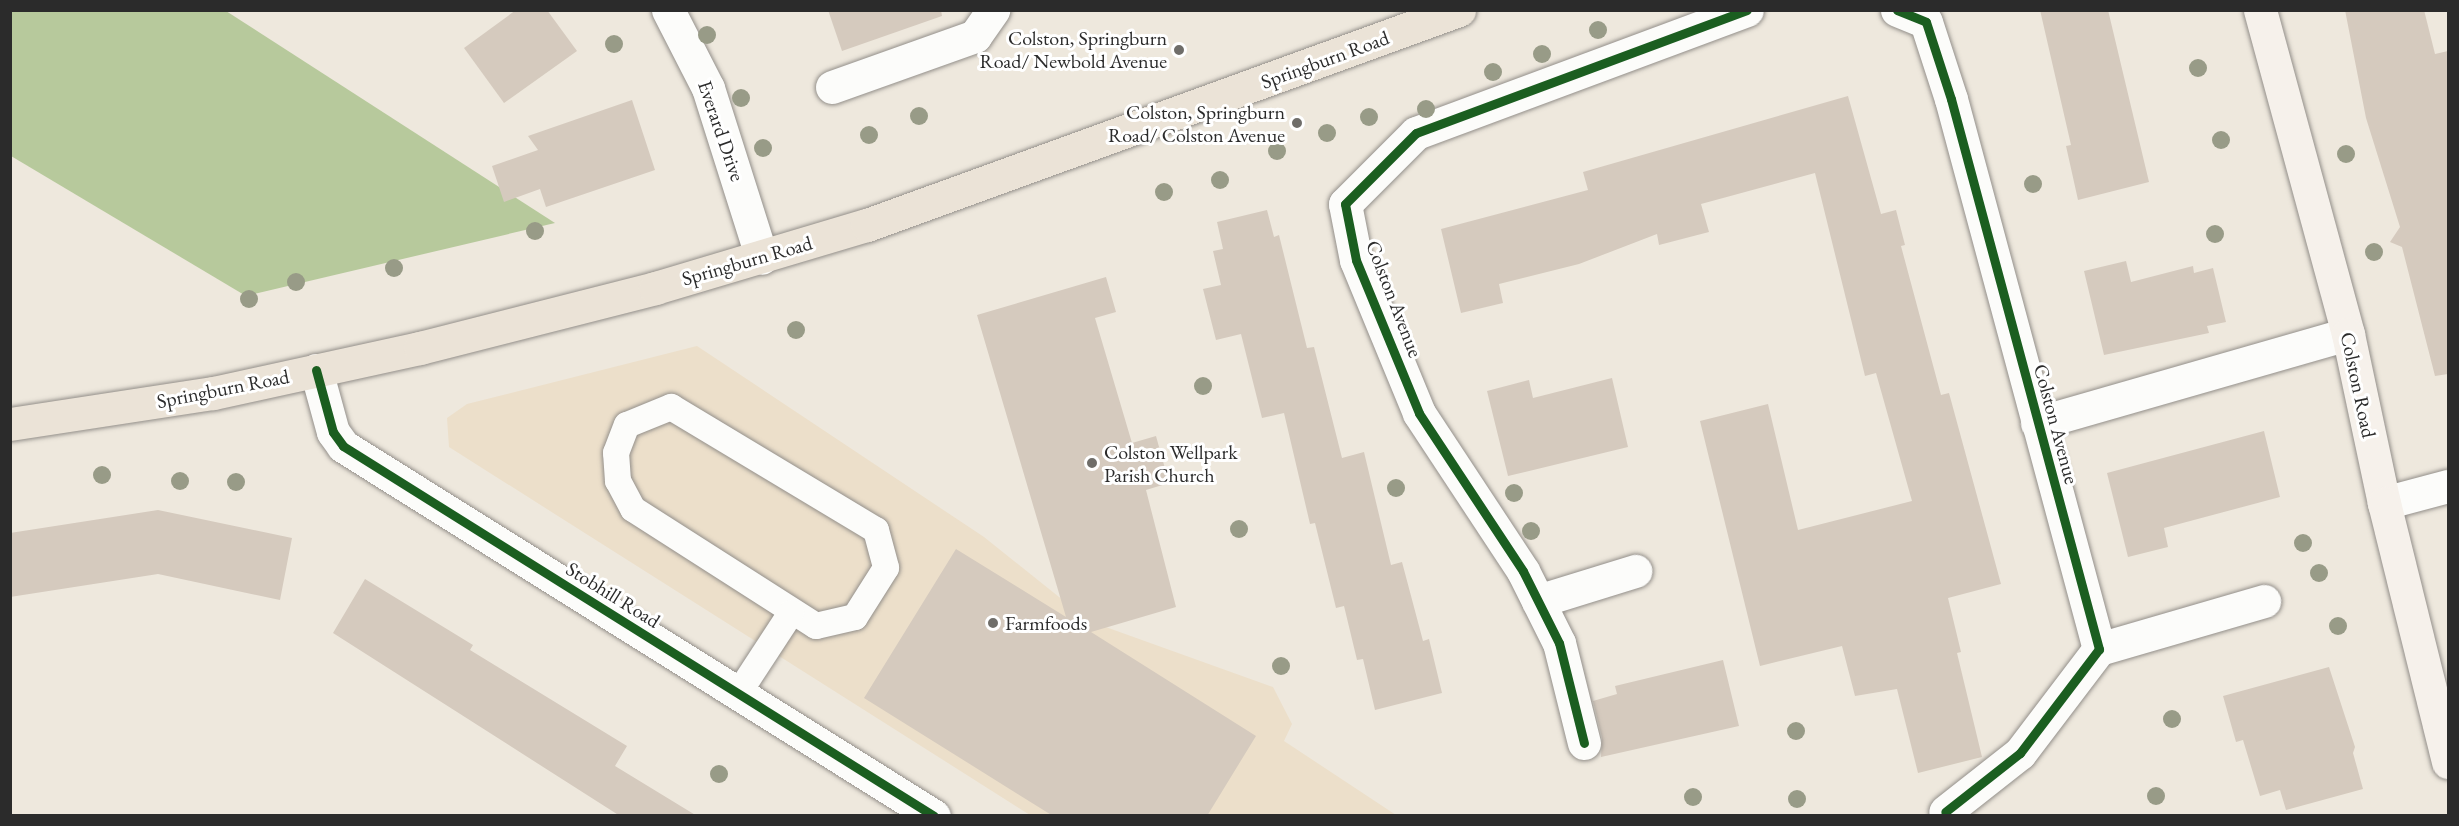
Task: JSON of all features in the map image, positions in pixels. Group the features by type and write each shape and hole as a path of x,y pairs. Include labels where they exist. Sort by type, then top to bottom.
{"main road":[{"name":"Springburn Road","path":"10,424 213,393 527,322 762,258 1122,136 1459,10"},
{"name":"Colston Road","path":"2260,10 2348,334 2384,503 2448,762"}],"street":[{"name":"Everard Drive","path":"668,10 708,88 762,258"},
{"path":"831,87 975,36 993,10"},
{"name":"Colston Avenue","path":"1584,743 1559,643 1524,571 1419,413 1356,260 1345,204 1416,133 1747,10"},
{"name":"Colston Avenue","path":"1897,10 1926,22 1952,99 2099,649"},
{"name":"Colston Avenue","path":"2037,423 2348,334"},
{"name":"Stobhill Road","path":"316,370 328,417 343,446 934,816"},
{"path":"2384,503 2448,486"},
{"path":"1538,601 1635,571"},
{"path":"1945,812 2020,753 2099,649 2264,602"}],"lane":[{"path":"671,408 876,530 885,568 855,617 816,626 791,613 633,509 618,481 616,453 627,425 671,408"},
{"path":"738,694 791,613"}],"shaded area":[{"path":"697,346 984,537 1089,621 1273,687 1292,724 1284,741 1396,815 1030,815 449,447 447,418 467,404"}],"green space":[{"path":"11,11 226,11 555,223 246,296 11,156"}],"building":[{"path":"516,10 547,10 577,51 504,103 464,48"},
{"path":"828,10 941,10 942,16 842,51"},
{"path":"2040,10 2108,10 2149,182 2078,200 2066,146 2071,145"},
{"path":"2345,10 2424,10 2435,54 2448,51 2448,374 2435,376 2402,247 2390,242 2400,227 2366,118"},
{"path":"1848,96 1881,214 1896,210 1905,245 1901,246 1941,395 1949,393 2001,584 1948,598 1961,652 1957,653 1982,757 1918,773 1897,689 1855,696 1842,646 1760,666 1700,421 1768,404 1798,530 1912,501 1876,373 1865,376 1815,173 1701,204 1709,232 1659,245 1657,234 1579,264 1499,284 1503,303 1461,313 1441,229 1588,190 1583,172"},
{"path":"632,100 655,170 546,207 540,189 504,202 492,166 538,150 528,136"},
{"path":"1267,210 1274,237 1279,235 1307,348 1314,347 1342,458 1364,452 1391,565 1402,562 1423,641 1429,639 1442,693 1375,710 1363,659 1357,660 1344,606 1336,608 1315,523 1310,524 1284,413 1262,418 1241,334 1216,340 1203,289 1221,285 1213,251 1223,249 1217,222"},
{"path":"2126,261 2131,282 2193,266 2194,273 2213,268 2226,322 2207,326 2209,333 2104,355 2084,271"},
{"path":"1106,277 1116,312 1095,318 1132,443 1156,436 1169,483 1146,490 1176,607 1091,632 1256,736 1207,816 1053,816 864,698 956,549 1066,617 977,315"},
{"path":"1612,378 1628,447 1508,476 1487,391 1529,380 1533,398"},
{"path":"2264,431 2280,497 2164,528 2168,547 2128,557 2107,473"},
{"path":"158,510 292,538 280,600 158,574 10,597 10,533"},
{"path":"365,579 473,645 470,650 627,746 615,766 697,816 620,816 333,633"},
{"path":"1723,660 1739,726 1601,757 1602,738 1593,701 1617,694 1615,686"},
{"path":"2329,667 2355,747 2353,753 2363,789 2286,810 2280,790 2260,796 2243,740 2236,742 2223,696"}],"cycle path":[{"path":"1584,743 1559,643 1523,571 1419,413 1356,260 1345,204 1416,133 1747,10"},
{"path":"1897,10 1926,22 1951,99 2099,649 2020,753 1945,812"},
{"path":"316,370 333,432 343,446 934,816"}],"place":[{"name":"Colston, Springburn Road/ Newbold Avenue","path":"1179,50"},
{"name":"Colston, Springburn Road/ Colston Avenue","path":"1297,123"},
{"name":"Colston Wellpark Parish Church","path":"1092,463"},
{"name":"Farmfoods","path":"993,623"}]}
